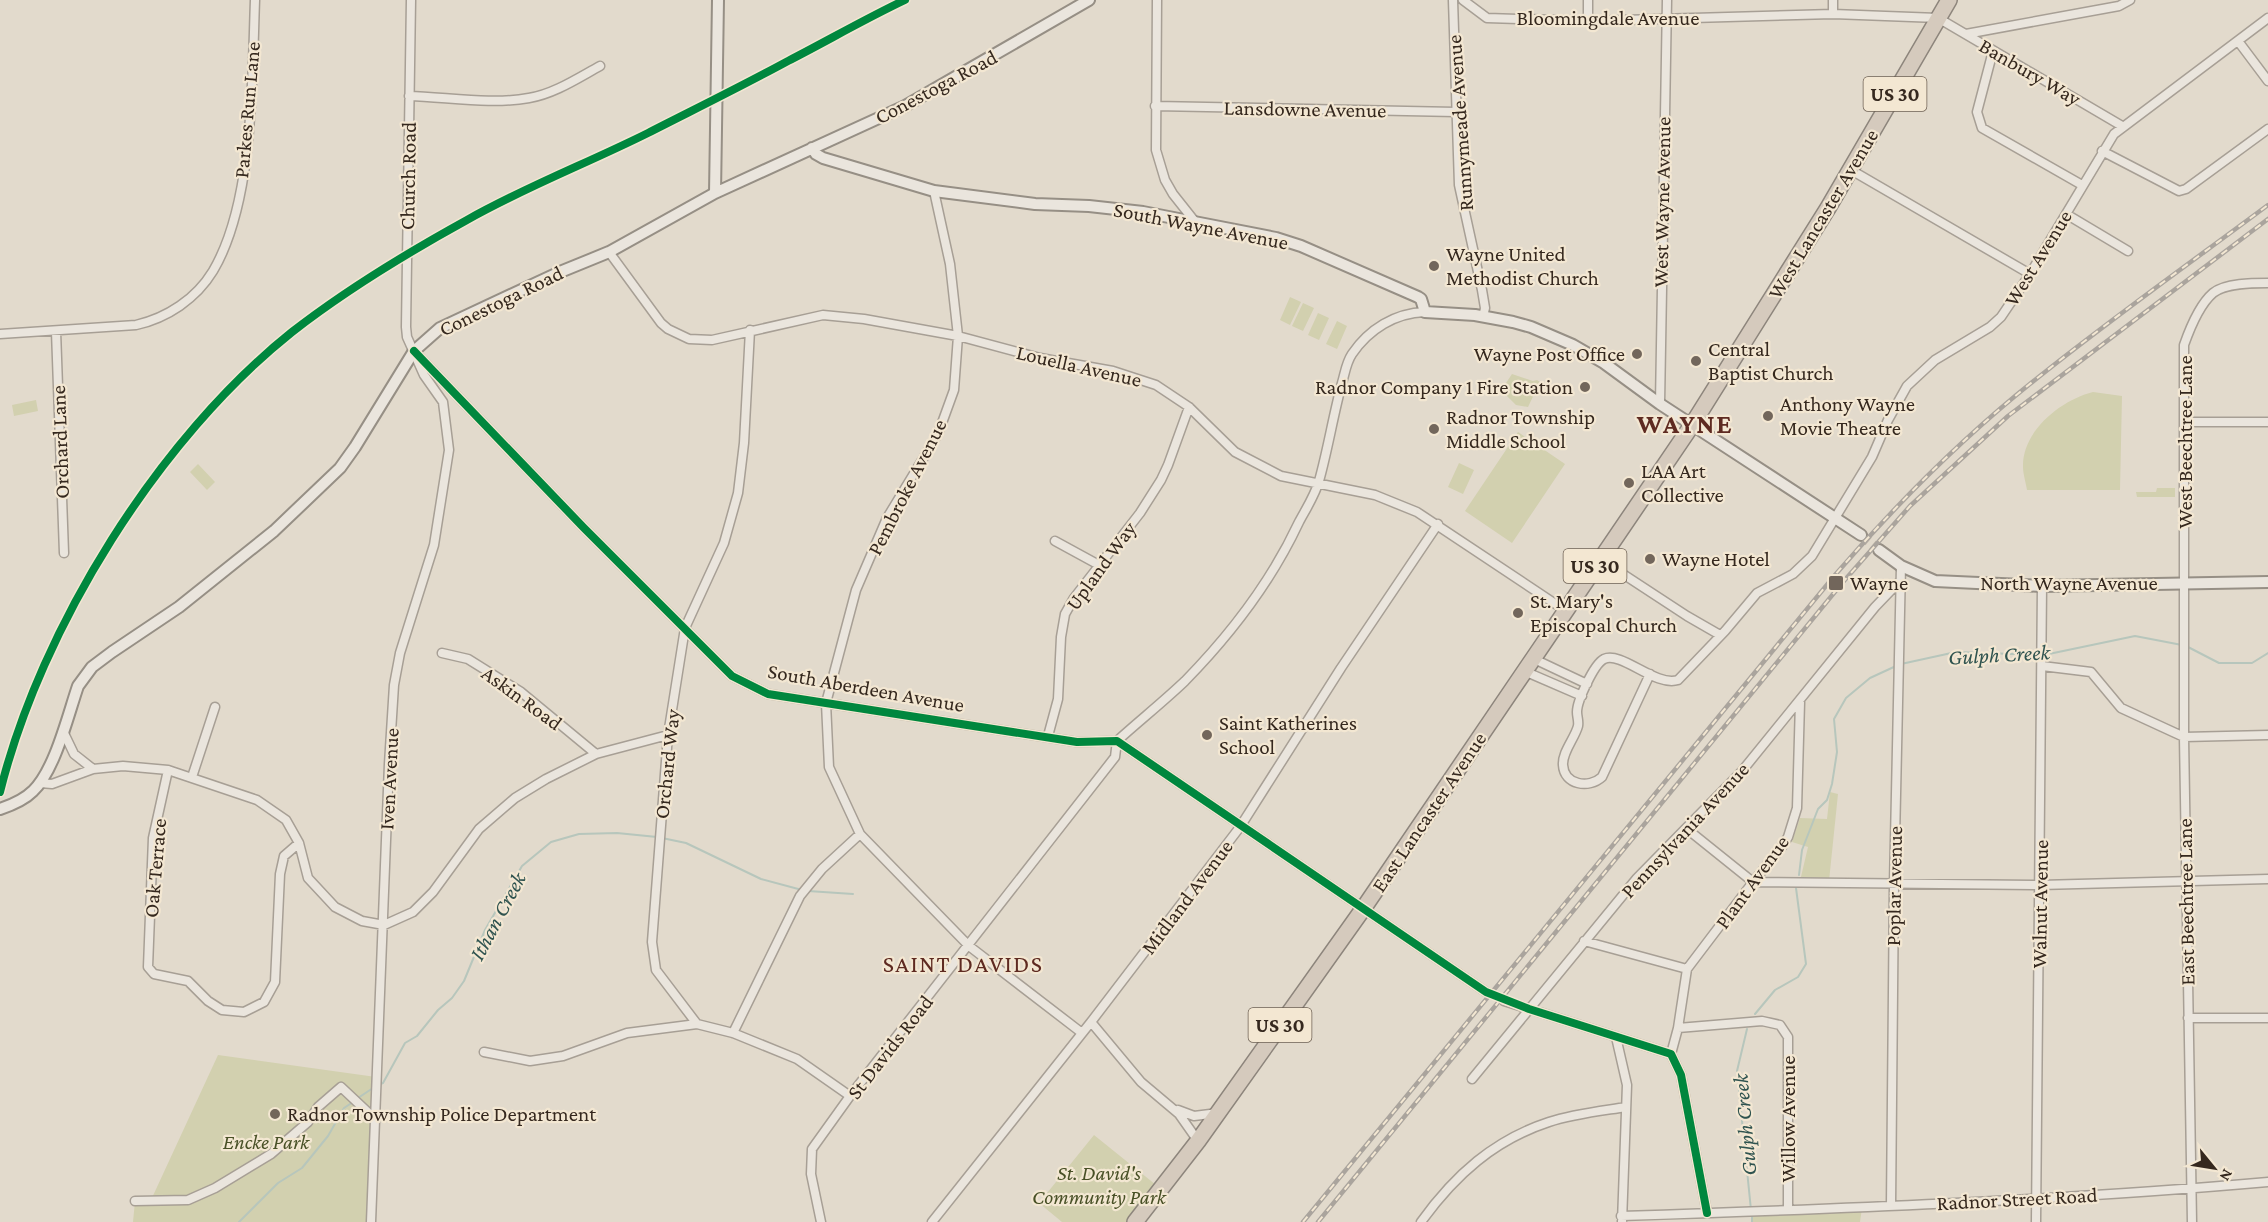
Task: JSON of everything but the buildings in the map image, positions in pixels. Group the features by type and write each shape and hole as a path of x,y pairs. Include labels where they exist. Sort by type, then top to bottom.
{"highway":[{"name":"West Lancaster Avenue","path":"1692,425 1851,170 1949,0"},
{"name":"East Lancaster Avenue","path":"1135,1222 1198,1141 1363,909 1692,425"}],"main road":[{"path":"716,193 718,0"},
{"name":"Conestoga Road","path":"0,809 26,797 40,783 63,731 78,686 92,667 179,607 260,542 340,468 414,351 440,327 609,252 716,193 905,106 1089,0"},
{"name":"South Wayne Avenue","path":"812,148 823,158 934,191 1035,204 1089,206 1143,212 1276,238 1301,246 1418,297 1421,299 1425,312"},
{"path":"1425,312 1483,316 1531,327 1573,345 1604,363 1660,404 1861,535"},
{"name":"North Wayne Avenue","path":"1879,550 1901,566 1935,581 2042,586 2268,582"}],"street":[{"name":"Parkes Run Lane","path":"0,334 150,322 185,302 213,272 230,230 243,173 248,138 255,0"},
{"name":"Church Road","path":"411,0 406,327 407,338 414,351"},
{"path":"1157,0 1156,150 1173,194 1196,223"},
{"name":"Runnymeade Avenue","path":"1453,0 1459,185 1482,290 1485,308 1483,316"},
{"name":"Bloomingdale Avenue","path":"1463,0 1487,18 1588,21 1833,14 1938,18"},
{"path":"1588,0 1588,21"},
{"name":"West Wayne Avenue","path":"1660,404 1667,0"},
{"path":"1833,0 1833,14"},
{"path":"1966,33 2119,6 2130,0"},
{"name":"Banbury Way","path":"1938,18 2122,126"},
{"name":"West Avenue","path":"1650,674 1665,681 1678,680 1685,675 1757,593 1793,574 1805,564 1872,457 1888,420 1907,386 1935,360 1990,327 2001,317 2030,274 2102,151 2122,126 2268,18"},
{"path":"2238,41 2268,81"},
{"path":"1993,51 1977,112 1982,128 2082,185"},
{"path":"409,96 509,100 531,98 557,89 600,66"},
{"name":"Lansdowne Avenue","path":"1155,106 1456,112"},
{"path":"2102,151 2179,191 2186,189 2268,129"},
{"path":"1851,170 2030,274"},
{"name":"Pembroke Avenue","path":"934,191 950,264 958,336 954,390 938,434 887,518 856,590 826,703 829,766 860,834 969,946 1082,1033"},
{"path":"2066,214 2128,251"},
{"name":"Louella Avenue","path":"609,252 642,300 668,329 690,339 712,340 823,315 864,319 958,336 1040,358 1113,371 1156,385 1189,407 1234,452 1281,476 1382,498 1417,512 1566,611"},
{"name":"West Beechtree Lane","path":"2185,583 2184,345 2192,321 2214,292 2242,283 2268,283"},
{"path":"1425,312 1404,315 1385,322 1360,343 1348,361 1318,483 1287,547 1251,604 1224,638 1184,681 1117,741 1240,827 1486,992"},
{"name":"Orchard Way","path":"697,1024 656,970 652,942 659,837 668,735 685,628 724,543 738,493 744,443 750,330"},
{"name":"Orchard Lane","path":"56,331 64,553"},
{"name":"South Aberdeen Avenue","path":"414,351 584,528 732,676 768,694 1077,742 1117,741"},
{"name":"Iven Avenue","path":"371,1222 394,685 400,653 434,545 449,450 443,402 424,375 414,351"},
{"name":"Upland Way","path":"1048,736 1058,699 1061,637 1065,614 1099,565 1140,513 1161,480 1189,407"},
{"path":"2185,422 2268,422"},
{"name":"Midland Avenue","path":"932,1222 1091,1022 1240,827 1341,668 1438,524"},
{"path":"1055,541 1099,565"},
{"path":"1600,558 1687,616 1720,635"},
{"name":"Poplar Avenue","path":"1891,1206 1897,674 1901,566"},
{"name":"Pennsylvania Avenue","path":"1472,1079 1637,878 1687,830 1742,771 1875,607 1899,582"},
{"name":"East Beechtree Lane","path":"2185,583 2184,736 2192,1222"},
{"name":"Walnut Avenue","path":"2036,1222 2042,586"},
{"name":"Askin Road","path":"442,653 468,659 521,692 596,754"},
{"path":"1608,658 1615,658 1650,674 1605,772 1597,781 1585,785 1569,777 1563,764 1578,725 1577,710 1587,684 1599,663 1608,658"},
{"path":"1528,664 1587,684"},
{"path":"1528,664 1582,696"},
{"path":"2042,666 2091,672 2121,708 2184,736 2268,735"},
{"name":"Plant Avenue","path":"1671,1054 1688,969 1788,837 1797,808 1800,701"},
{"path":"192,777 215,707"},
{"path":"63,731 74,754 93,769"},
{"path":"40,783 52,784 93,769 123,766 168,770 257,800 286,820 299,843 308,878 335,907 362,921 384,925 413,912 433,892 479,829 515,798 546,779 596,754 668,735"},
{"name":"St Davids Road","path":"821,1222 811,1173 812,1149 850,1096 1115,757 1117,741"},
{"name":"Oak Terrace","path":"168,770 153,838 148,967 154,974 188,981 222,1010 244,1012 264,1002 276,982 280,874 284,856 299,843"},
{"path":"1687,830 1753,882 2040,885 2268,879"},
{"path":"733,1033 800,896 822,869 860,834"},
{"path":"1584,941 1688,969"},
{"path":"1504,1000 1671,1054 1681,1075 1707,1213"},
{"path":"2188,1018 2268,1018"},
{"name":"Willow Avenue","path":"1678,1028 1762,1020 1780,1025 1788,1037 1788,1210"},
{"path":"1091,1022 1141,1082 1187,1123 1198,1141"},
{"path":"484,1052 530,1061 563,1056 627,1032 697,1024 733,1033 797,1059 850,1096"},
{"path":"1616,1037 1627,1085 1621,1219"},
{"path":"135,1201 188,1200 215,1188 271,1154 308,1122 318,1107 341,1087 375,1119"},
{"path":"1169,1105 1194,1116 1218,1113"},
{"path":"1421,1222 1437,1200 1466,1170 1512,1136 1552,1121 1626,1107"},
{"name":"Radnor Street Road","path":"1621,1219 2036,1198 2268,1182"}],"green space":[{"path":"1290,297 1301,302 1290,325 1280,320"},
{"path":"1303,303 1314,308 1303,331 1292,326"},
{"path":"1318,313 1329,318 1319,340 1308,335"},
{"path":"1337,321 1347,326 1337,349 1326,344"},
{"path":"1512,374 1540,382 1528,407 1516,405 1507,396 1506,383"},
{"path":"2093,392 2122,396 2120,490 2027,490 2023,470 2024,454 2036,430 2068,402"},
{"path":"36,400 38,411 14,416 12,405"},
{"path":"1518,432 1565,464 1512,543 1465,511"},
{"path":"1459,463 1474,470 1463,494 1448,487"},
{"path":"198,464 215,482 207,490 190,472"},
{"path":"2157,488 2175,488 2175,497 2137,497 2136,492 2156,492"},
{"path":"1830,792 1838,794 1829,881 1800,881 1808,847 1792,842 1800,818 1827,819"},
{"name":"Encke Park","path":"218,1055 376,1077 371,1222 133,1222 135,1201 151,1200"},
{"name":"St. David's Community Park","path":"1094,1135 1161,1189 1135,1222 1062,1222 1039,1203"},
{"path":"1862,1208 1860,1222 1752,1222 1751,1211"}],"waterway":[{"name":"Gulph Creek","path":"2044,655 2135,636 2182,645"},
{"name":"Gulph Creek","path":"2188,647 2219,663 2252,663 2268,653"},
{"name":"Gulph Creek","path":"1901,664 1956,652 2038,655"},
{"name":"Gulph Creek","path":"1799,875 1802,850 1818,809 1827,800 1832,784 1837,752 1834,719 1846,698 1870,678 1896,666"},
{"name":"Ithan Creek","path":"378,1085 383,1083 405,1043 417,1036 438,1010 452,998 464,981 485,930 522,866 551,842 579,834 617,833 657,837"},
{"name":"Ithan Creek","path":"662,838 686,843 761,879 802,890"},
{"name":"Gulph Creek","path":"1755,1014 1775,990 1798,977 1806,964 1796,888"},
{"name":"Ithan Creek","path":"808,891 853,894"},
{"name":"Gulph Creek","path":"1747,1029 1737,1071 1751,1210"},
{"name":"Ithan Creek","path":"358,1098 373,1088"},
{"name":"Ithan Creek","path":"239,1222 278,1183 302,1168 328,1136 344,1108 353,1102"},
{"name":"Gulph Creek","path":"1752,1215 1752,1222"}],"tunnel":[{"path":"1861,535 1879,550"},
{"path":"1486,992 1504,1001"}],"railway":[{"path":"1303,1222 1835,575 1884,520 1935,468 2016,395 2100,329 2268,205"},
{"path":"1318,1222 1843,582 1910,506 2008,416 2268,219"}],"cycle path":[{"path":"0,792 19,729 44,665 75,602 112,540 152,481 196,425 243,375 292,332 377,273 489,208 648,133 905,0"},
{"path":"414,351 584,528 732,676 768,694 1077,742 1117,741 1486,992 1529,1009 1671,1054 1681,1075 1707,1213"}],"place":[{"name":"Wayne United Methodist Church","path":"1434,266"},
{"name":"Wayne Post Office","path":"1637,354"},
{"name":"Central Baptist Church","path":"1696,361"},
{"name":"Radnor Company 1 Fire Station","path":"1585,387"},
{"name":"Anthony Wayne Movie Theatre","path":"1768,416"},
{"name":"Radnor Township Middle School","path":"1434,429"},
{"name":"LAA Art Collective","path":"1629,483"},
{"name":"Wayne Hotel","path":"1650,559"},
{"name":"Wayne","path":"1836,583"},
{"name":"St. Mary's Episcopal Church","path":"1518,613"},
{"name":"Saint Katherines School","path":"1207,735"},
{"name":"Radnor Township Police Department","path":"275,1114"}],"district":[{"name":"WAYNE","path":"1685,424"},
{"name":"SAINT DAVIDS","path":"963,964"}]}
